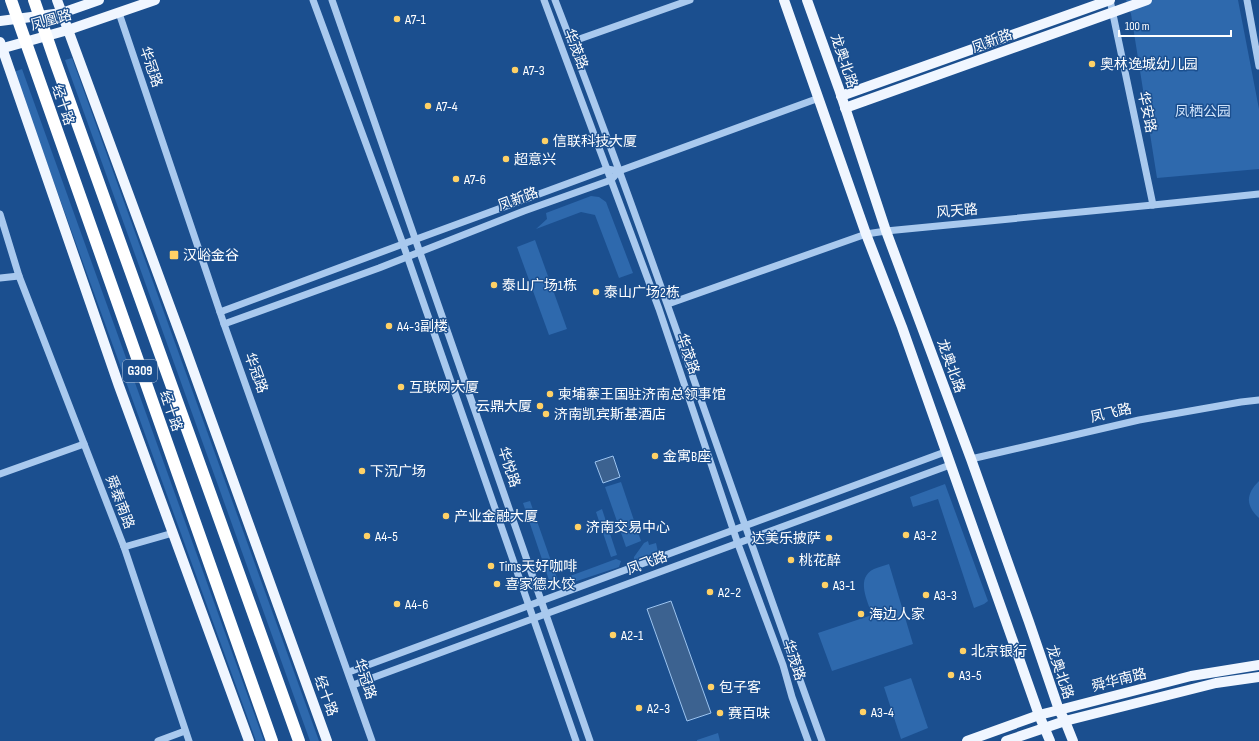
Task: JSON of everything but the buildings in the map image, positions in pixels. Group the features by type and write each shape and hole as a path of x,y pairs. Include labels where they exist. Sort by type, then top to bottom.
{"highway":[{"name":"经十路","path":"10,0 272,741"},
{"name":"G309","path":"34,0 47,37"},
{"name":"经十路","path":"47,37 299,741"}],"main road":[{"path":"57,0 62,13"},
{"name":"凤凰路","path":"0,21 62,13 99,0"},
{"name":"凤凰路","path":"1,46 47,37 155,0"},
{"path":"784,0 866,234 902,327 1039,715 1050,741"},
{"name":"龙奥北路","path":"807,0 886,231 971,459 1029,622 1058,710 1065,721 1073,741"},
{"path":"841,96 1110,0"},
{"name":"凤新路","path":"845,108 1147,0"},
{"name":"经十路","path":"62,13 327,741"},
{"path":"1,46 119,386 249,741"},
{"name":"舜华南路","path":"967,741 1039,715 1058,710 1191,676 1259,665"},
{"name":"舜华南路","path":"1006,741 1065,721 1216,683 1259,677"}],"street":[{"path":"313,0 403,244 576,741"},
{"name":"华悦路","path":"332,0 590,741"},
{"name":"华茂路","path":"544,0 659,309 738,544 783,665 792,697 808,741"},
{"name":"华茂路","path":"555,0 668,304 822,741"},
{"path":"571,42 690,0"},
{"name":"华安路","path":"1110,0 1152,205"},
{"path":"1247,0 1259,66"},
{"name":"华冠路","path":"119,13 224,324 349,672 372,741"},
{"name":"凤新路","path":"224,324 611,180 619,171 819,98"},
{"path":"220,312 607,169 619,171"},
{"name":"风天路","path":"668,304 866,234 1259,194"},
{"name":"舜泰南路","path":"0,214 19,276 124,548 189,741"},
{"path":"0,278 19,276"},
{"name":"凤飞路","path":"971,459 1139,420 1259,400"},
{"path":"0,474 84,444"},
{"name":"凤飞路","path":"349,672 945,452"},
{"name":"凤飞路","path":"353,685 950,466"},
{"path":"124,548 172,532"},
{"path":"158,741 185,732"}],"green space":[{"name":"凤栖公园","path":"1126,0 1238,0 1259,109 1259,169 1157,178 1131,14"},
{"path":"72,58 319,741 310,741 65,60"},
{"path":"22,69 264,741 256,741 14,72"},
{"path":"591,196 599,197 606,202 633,273 619,278 595,215 581,212 536,229 547,219 546,213"},
{"path":"535,240 567,329 549,335 517,247"},
{"path":"1259,481 1259,518 1251,509 1249,500 1252,490"},
{"path":"621,482 641,541 626,547 605,487"},
{"path":"945,484 988,601 974,608 938,499 913,507 910,497"},
{"path":"530,501 558,581 550,583 523,503"},
{"path":"602,509 617,555 611,557 596,512"},
{"path":"648,541 649,545 656,543 658,552 634,561 634,557 644,543"},
{"path":"616,559 621,561 619,567 562,586 560,585 562,579"},
{"path":"889,564 913,644 832,671 818,633 872,615 864,590 865,578 868,573 874,569"},
{"path":"911,678 928,728 901,739 884,687"},
{"path":"718,733 720,741 697,741 697,740"}],"shaded area":[{"path":"613,456 620,477 603,483 595,462"},
{"path":"671,601 711,713 687,721 647,609"}],"place":[{"name":"A7-1","path":"397,19"},
{"name":"奥林逸城幼儿园","path":"1092,64"},
{"name":"A7-3","path":"515,70"},
{"name":"A7-4","path":"428,106"},
{"name":"信联科技大厦","path":"545,141"},
{"name":"超意兴","path":"506,159"},
{"name":"A7-6","path":"456,179"},
{"name":"汉峪金谷","path":"174,255"},
{"name":"泰山广场1栋","path":"494,285"},
{"name":"泰山广场2栋","path":"596,292"},
{"name":"A4-3副楼","path":"389,326"},
{"name":"互联网大厦","path":"401,387"},
{"name":"柬埔寨王国驻济南总领事馆","path":"550,394"},
{"name":"云鼎大厦","path":"540,406"},
{"name":"济南凯宾斯基酒店","path":"546,414"},
{"name":"金寓B座","path":"655,456"},
{"name":"下沉广场","path":"362,471"},
{"name":"产业金融大厦","path":"446,516"},
{"name":"济南交易中心","path":"578,527"},
{"name":"A3-2","path":"906,535"},
{"name":"A4-5","path":"367,536"},
{"name":"达美乐披萨","path":"829,538"},
{"name":"桃花醉","path":"791,560"},
{"name":"Tims天好咖啡","path":"491,566"},
{"name":"喜家德水饺","path":"497,584"},
{"name":"A3-1","path":"825,585"},
{"name":"A2-2","path":"710,592"},
{"name":"A3-3","path":"926,595"},
{"name":"A4-6","path":"397,604"},
{"name":"海边人家","path":"861,614"},
{"name":"A2-1","path":"613,635"},
{"name":"北京银行","path":"963,651"},
{"name":"A3-5","path":"951,675"},
{"name":"包子客","path":"711,687"},
{"name":"A2-3","path":"639,708"},
{"name":"A3-4","path":"863,712"},
{"name":"赛百味","path":"720,713"}]}
